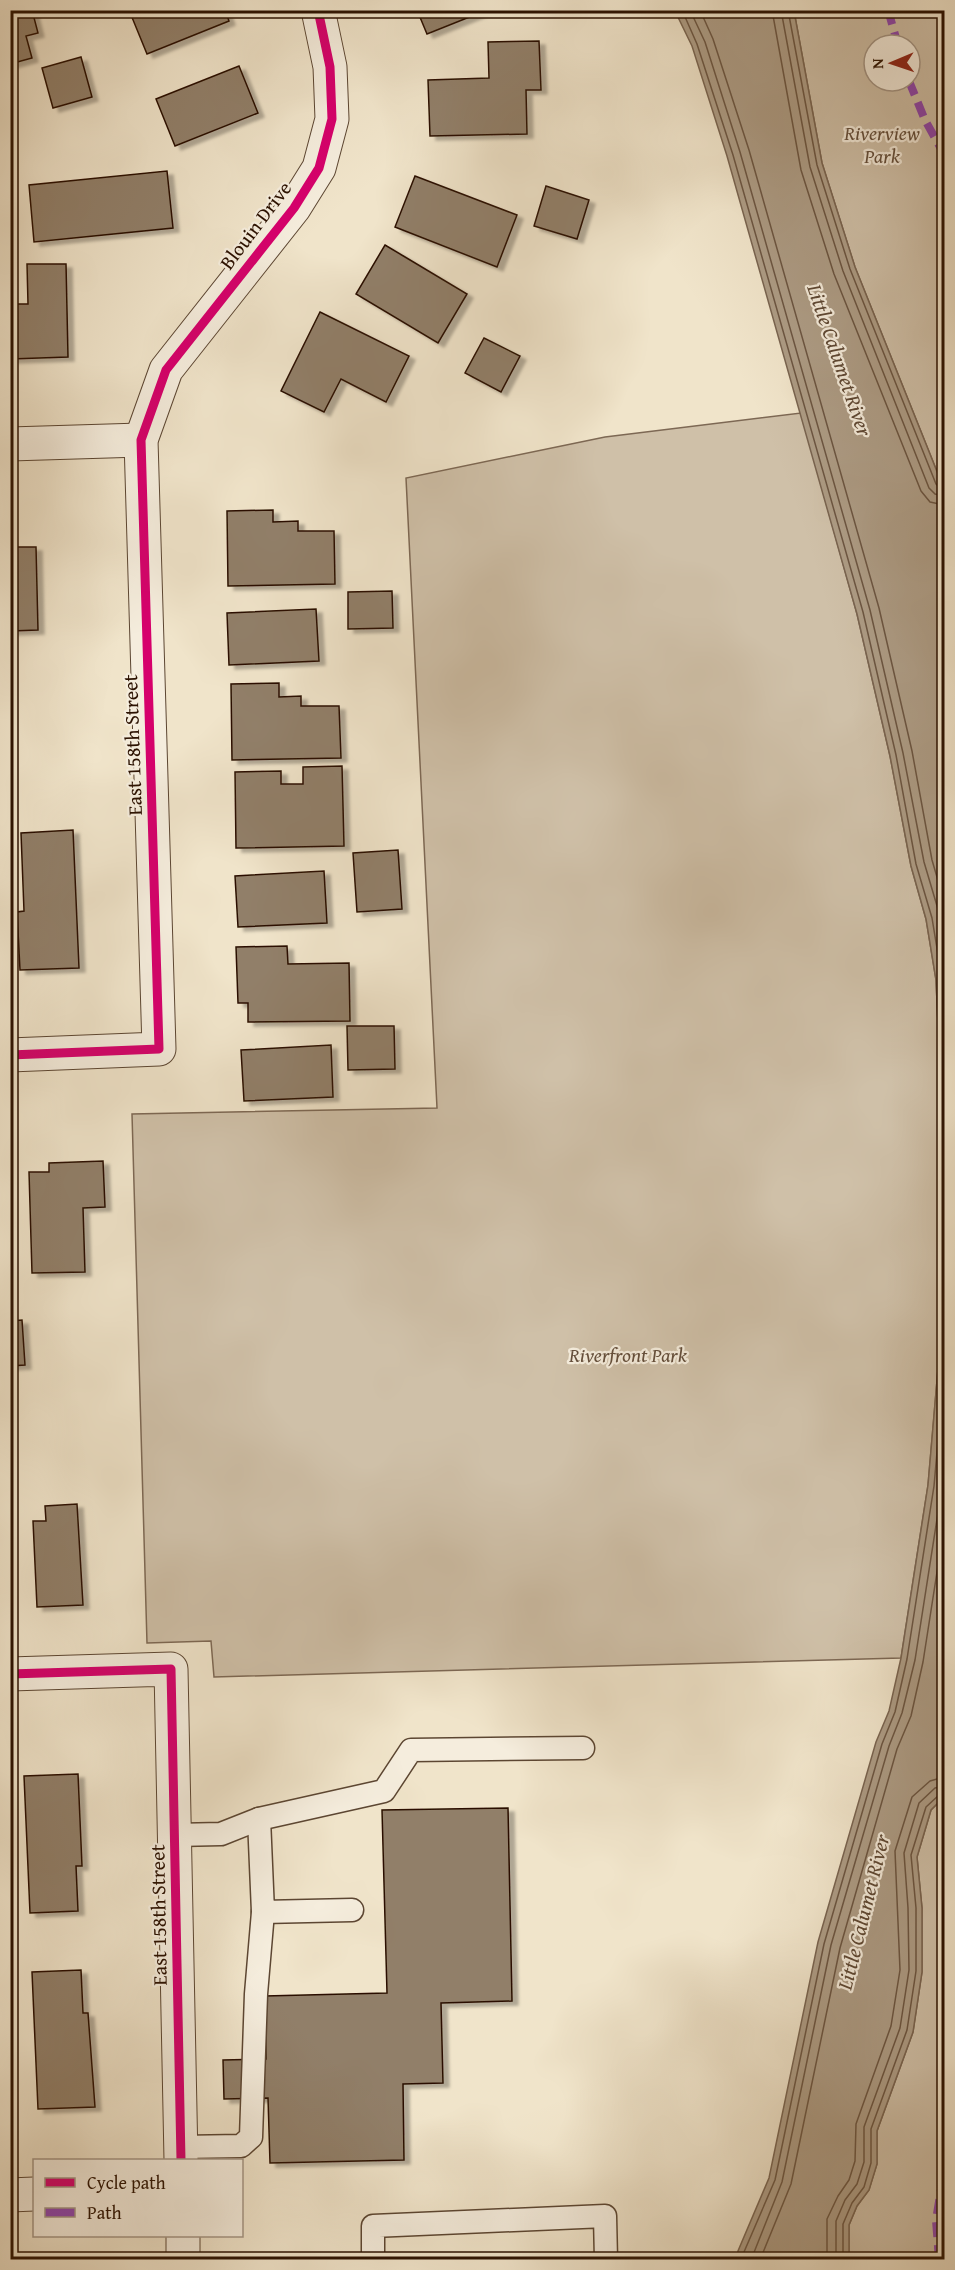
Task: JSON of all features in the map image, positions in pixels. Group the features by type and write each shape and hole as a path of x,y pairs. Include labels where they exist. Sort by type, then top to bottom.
{"street":[{"name":"Blouin Drive","path":"141,440 166,370 294,208 319,168 332,119 330,67 318,10"},
{"path":"10,444 141,440"},
{"name":"East 158th Street","path":"10,1054 159,1049 141,440"},
{"name":"East 158th Street","path":"10,1674 171,1669 181,2154"},
{"path":"10,2195 33,2194"},
{"path":"183,2237 183,2259"}],"lane":[{"path":"175,1835 221,1834 259,1819 384,1791 411,1750 583,1748"},
{"path":"181,2154 242,2146 251,2137 256,1994 263,1912 259,1819"},
{"path":"263,1912 352,1910"},
{"path":"373,2259 373,2226 605,2216 606,2259"}],"green space":[{"name":"Riverview Park","path":"794,11 944,11 944,489 855,267 822,163"},
{"name":"Riverfront Park","path":"801,413 857,614 890,756 911,866 926,919 936,980 942,1112 944,1299 928,1485 901,1658 214,1677 211,1641 147,1643 132,1114 437,1108 406,478 605,437"},
{"path":"944,1797 944,2259 849,2259 849,2225 857,2206 869,2190 877,2164 877,2131 913,2032 922,1972 922,1908 917,1857 931,1810"}],"water":[{"name":"Little Calumet River","path":"675,11 794,11 822,163 855,267 944,489 944,1202 941,1185 942,1112 936,980 926,919 911,866 890,756 857,614 727,156 692,46"},
{"name":"Little Calumet River","path":"944,1299 944,1797 931,1810 917,1857 922,1908 922,1972 913,2032 877,2131 877,2164 869,2190 857,2206 849,2225 849,2259 737,2259 738,2251 769,2178 818,1942 876,1742 889,1711 901,1658 928,1485"}],"building":[{"path":"10,10 32,10 38,33 26,36 32,58 10,64"},
{"path":"129,10 225,10 229,21 147,54"},
{"path":"417,10 487,10 427,34"},
{"path":"539,41 541,90 526,90 527,134 430,136 428,80 489,78 488,42"},
{"path":"81,57 92,97 53,108 42,68"},
{"path":"239,66 258,113 175,146 156,99"},
{"path":"167,171 173,228 34,242 29,185"},
{"path":"415,176 517,215 497,267 395,227"},
{"path":"546,186 589,200 577,239 534,226"},
{"path":"385,245 467,294 438,343 356,294"},
{"path":"27,264 66,264 68,357 10,359 10,304 28,304"},
{"path":"320,312 409,356 386,402 341,379 324,412 281,391"},
{"path":"484,338 520,356 501,392 465,373"},
{"path":"273,510 273,522 298,521 298,531 334,531 335,584 228,586 227,511"},
{"path":"10,547 36,547 38,630 10,631"},
{"path":"392,591 393,628 348,629 348,592"},
{"path":"316,609 319,661 229,665 227,613"},
{"path":"279,683 279,697 301,696 301,706 339,706 341,758 232,760 231,684"},
{"path":"342,766 344,846 236,848 235,772 281,771 281,784 303,784 303,767"},
{"path":"73,830 79,968 20,970 17,912 24,911 21,833"},
{"path":"398,850 402,909 357,912 353,853"},
{"path":"324,871 327,923 238,927 235,876"},
{"path":"287,946 288,964 349,963 350,1021 248,1022 248,1003 238,1003 236,947"},
{"path":"347,1026 394,1026 395,1069 348,1070"},
{"path":"331,1045 333,1097 244,1101 241,1050"},
{"path":"103,1161 105,1207 83,1208 85,1272 32,1273 29,1172 49,1172 49,1163"},
{"path":"22,1320 25,1365 10,1366 10,1321"},
{"path":"77,1504 83,1605 37,1607 33,1521 46,1521 45,1506"},
{"path":"78,1774 82,1866 76,1866 78,1911 30,1913 24,1776"},
{"path":"508,1808 512,2001 441,2003 443,2083 403,2084 404,2160 270,2163 268,2098 224,2099 223,2060 266,2059 265,1996 387,1993 382,1810"},
{"path":"81,1970 83,2013 88,2013 95,2107 38,2109 32,1972"}],"marked path":[{"path":"888,10 895,33"},
{"path":"914,93 925,120 944,154"},
{"path":"939,2260 936,2220 944,2171"}],"cycle path":[{"path":"10,1055 159,1049 141,440 166,370 294,208 319,168 332,119 330,67 318,10"},
{"path":"10,1674 171,1669 181,2159"}]}
